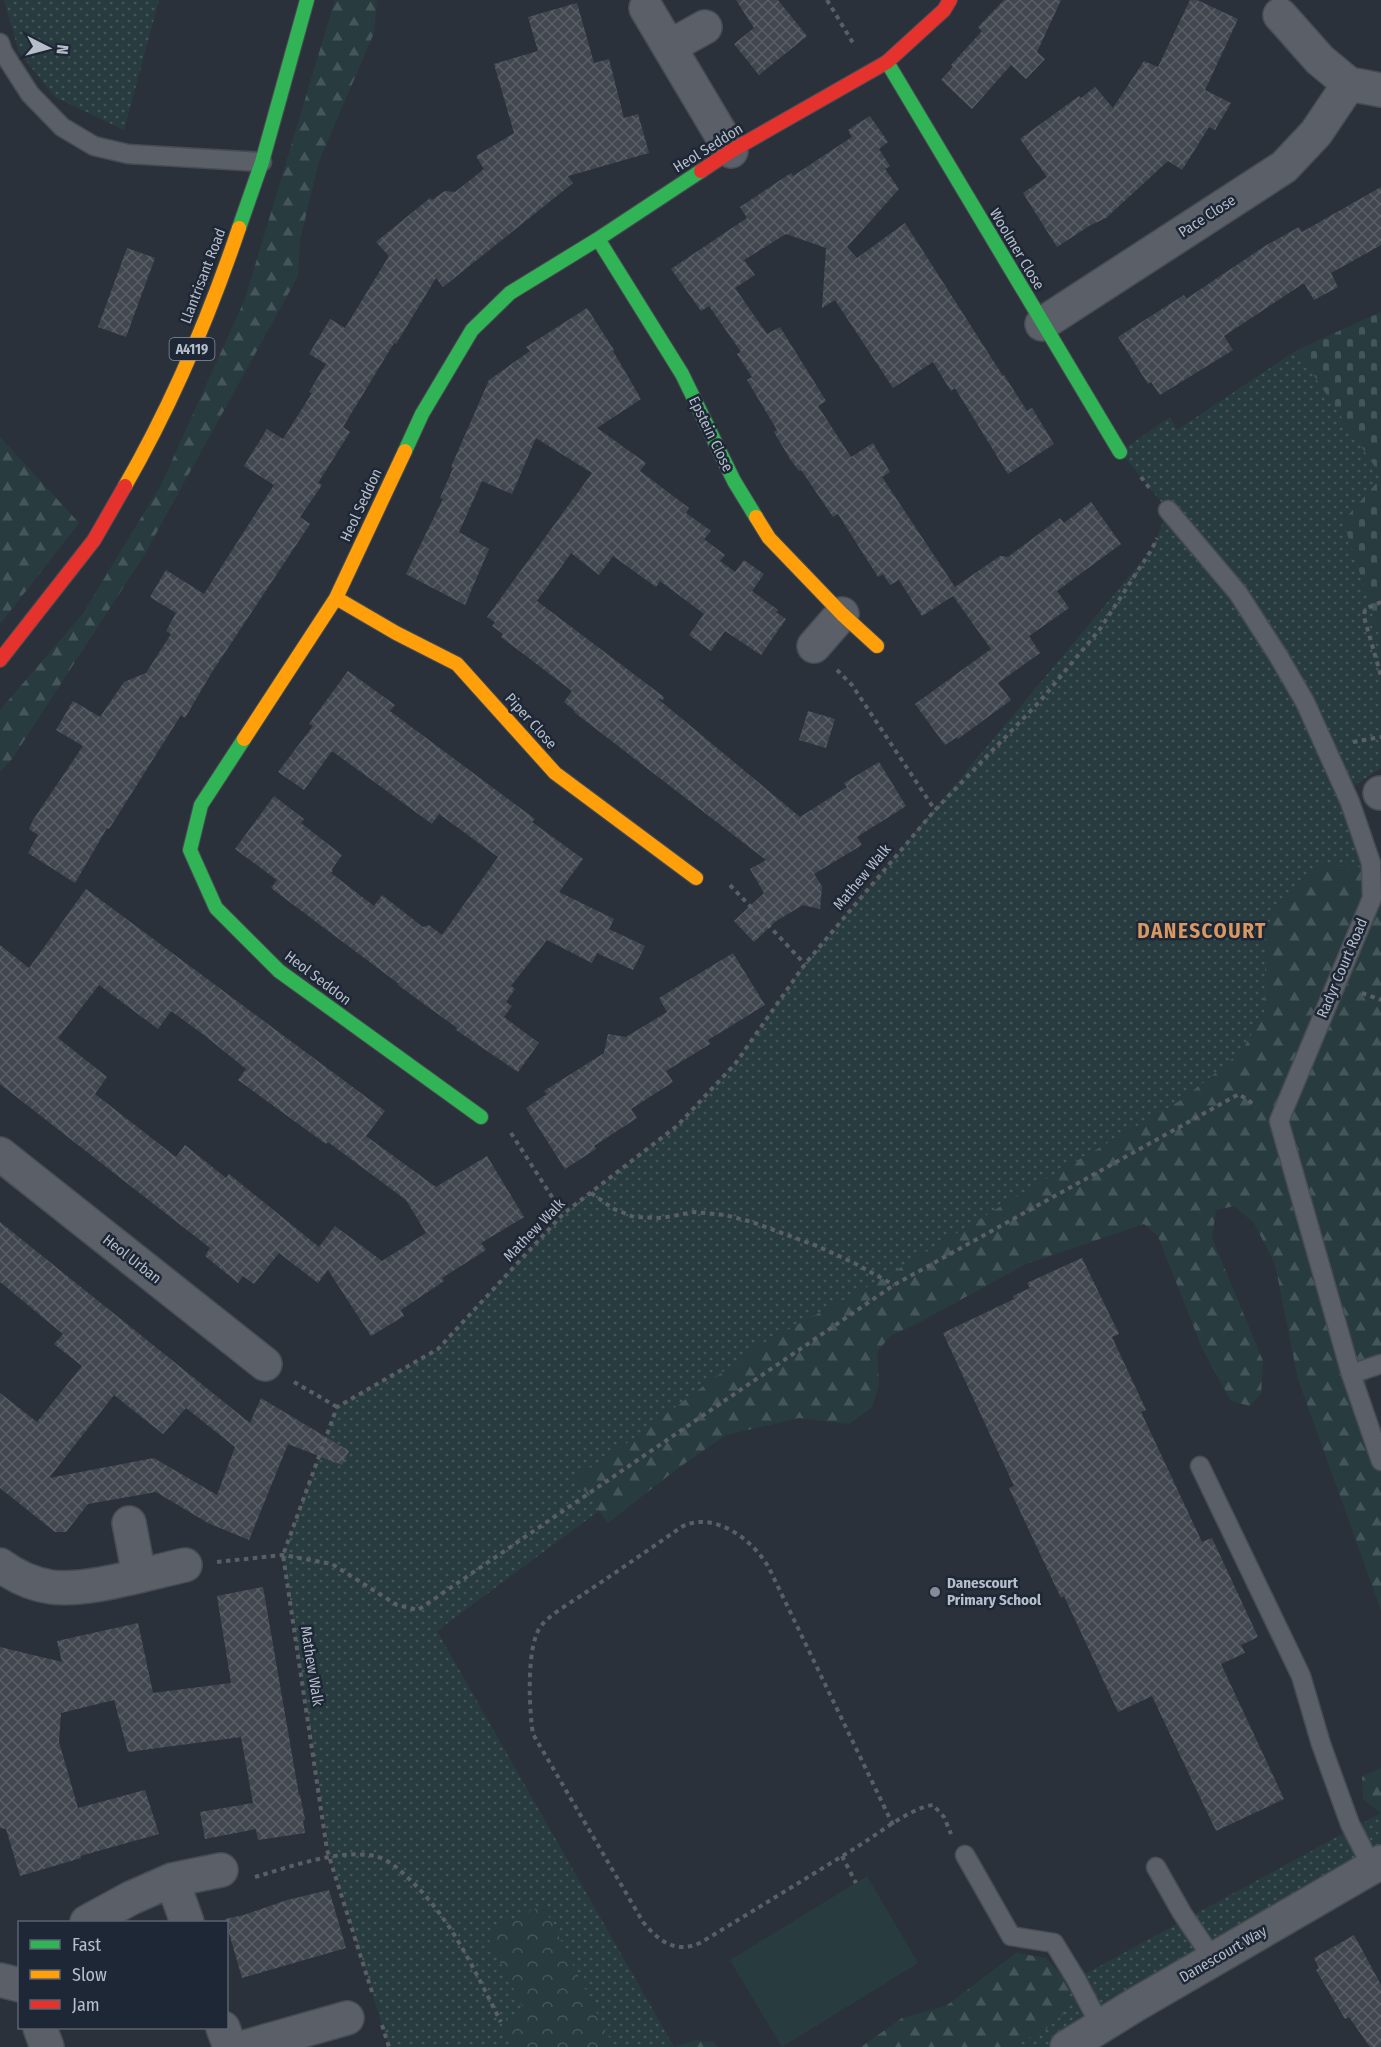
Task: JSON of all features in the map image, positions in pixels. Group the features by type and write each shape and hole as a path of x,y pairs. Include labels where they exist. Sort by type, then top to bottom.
{"street":[{"name":"Llantrisant Road","path":"0,660 94,540 153,437 217,292 262,162 307,0"},
{"name":"Heol Seddon","path":"481,1117 279,971 216,908 190,850 201,805 336,598 422,414 472,330 510,293 598,239 731,151 887,62 944,10 950,0"},
{"path":"646,8 731,151"},
{"path":"1280,15 1320,60 1349,84 1381,90"},
{"path":"669,47 705,27"},
{"name":"Woolmer Close","path":"887,62 1120,452"},
{"name":"Pace Close","path":"1042,324 1284,167 1316,133 1349,84"},
{"name":"Epstein Close","path":"598,239 682,374 734,481 769,538 842,614 877,646"},
{"name":"Piper Close","path":"336,598 396,633 457,664 555,773 696,878"},
{"path":"814,646 842,614"},
{"name":"Heol Urban","path":"0,1154 265,1364"},
{"path":"129,1523 139,1575"},
{"path":"0,1564 17,1577 51,1587 84,1586 185,1565"},
{"name":"Danescourt Way","path":"1067,2047 1213,1959 1377,1865"},
{"path":"91,1921 131,1898 172,1880 221,1870"},
{"path":"172,1880 186,1921"},
{"path":"0,1980 18,1984"},
{"path":"245,2047 346,2018"},
{"path":"40,2029 47,2047"},
{"path":"223,2029 230,2047"}],"lane":[{"path":"0,43 3,52 30,94 62,127 94,146 128,154 262,162"},
{"name":"Radyr Court Road","path":"1168,510 1238,592 1305,702 1350,802 1371,863 1372,898 1279,1121"},
{"path":"1279,1121 1351,1374 1381,1461"},
{"path":"1351,1374 1381,1364"},
{"path":"1200,1466 1301,1676 1321,1744 1350,1824 1377,1865"},
{"path":"965,1855 1011,1936 1054,1943 1101,2027"},
{"path":"1156,1867 1182,1913 1213,1959"}],"path":[{"path":"827,0 871,71"},
{"path":"1120,452 1168,510"},
{"name":"Mathew Walk","path":"375,2002 330,1857 283,1554 337,1407 438,1349 563,1214 677,1126 721,1080 735,1064 805,964 935,810 1041,700 1100,629 1152,549 1168,510"},
{"path":"1381,602 1365,609 1364,617 1381,676"},
{"path":"814,646 852,685 935,810"},
{"path":"696,878 719,873 805,964"},
{"path":"185,1565 283,1554 332,1564 397,1605 418,1610 894,1285 1239,1094 1279,1121"},
{"path":"481,1117 503,1122 563,1214"},
{"path":"591,1193 614,1209 634,1217 662,1218 694,1212 725,1215 752,1222 817,1246 894,1285"},
{"path":"265,1364 337,1407"},
{"path":"893,1825 769,1568 758,1552 743,1537 709,1524 691,1522 570,1603 540,1626 531,1665 529,1700 533,1734 643,1922 658,1938 670,1945 689,1948 842,1857 922,1807 933,1805 944,1817 955,1842 965,1855"},
{"path":"221,1870 243,1880 330,1857 369,1855 392,1863 441,1913 459,1940 501,2022"},
{"path":"842,1857 856,1882"},
{"path":"382,2025 389,2047"}],"green space":[{"path":"4,0 159,0 124,130 55,97 19,52"},
{"path":"335,0 377,0 374,33 319,161 300,240 298,276 143,557 12,759 0,772 0,710 82,615 161,485 245,299"},
{"path":"1381,312 1381,476 1297,350"},
{"path":"1297,350 1381,476 1344,521 1381,638 1381,768 1338,796 1371,863 1279,1121 771,1383 437,1631 674,2047 389,2047 330,1856 283,1555 337,1407 438,1349 563,1214 677,1126 735,1064 805,964 1152,549 1168,510 1120,452 1170,417 1177,430"},
{"path":"0,437 79,523 0,624"},
{"path":"1381,478 1381,638 1343,521"},
{"path":"1322,864 1381,869 1381,1357 1373,1362 1366,1386 1381,1436 1381,1610 1298,1379 1275,1264 1254,1223 1234,1206 1216,1210 1212,1238 1263,1361 1261,1394 1250,1406 1231,1401 1202,1348 1158,1236 1144,1224 1026,1264 890,1336 877,1352 879,1385 872,1407 849,1424 799,1418 726,1435 678,1468 608,1523 575,1478 619,1449 756,1347 882,1279 1181,1100 1243,1049 1264,1012 1266,927 1286,896"},
{"path":"1381,1768 1381,1813 1363,1799 1362,1777"},
{"path":"1381,1813 1381,1862 1067,2047 951,2047"},
{"path":"867,1876 918,1963 782,2047 730,1960"},
{"path":"543,1905 614,2047 513,2047 501,2022 524,2010 485,1932"},
{"path":"1016,1953 1046,1958 1068,1983 1070,1995 1063,2014 1044,2031 1009,2047 861,2047 902,2018 946,2006"},
{"path":"696,2040 714,2042 718,2047 674,2047"}],"building":[{"path":"736,0 778,0 807,36 759,75 734,44 754,28"},
{"path":"1004,0 1061,0 1037,52 1045,59 1026,79 1011,65 972,109 941,80 953,67 951,65 982,31 978,27"},
{"path":"1190,0 1197,0 1238,19 1205,90 1231,103 1215,130 1209,127 1182,170 1168,161 1106,218 1057,247 1023,193 1047,177 1020,139 1095,87 1113,108 1144,61 1158,67"},
{"path":"577,3 594,63 609,59 624,118 638,114 649,153 568,176 573,183 443,287 436,278 343,427 350,432 318,483 322,485 300,517 310,524 212,672 185,718 181,715 109,829 107,828 75,883 28,853 38,835 29,829 33,820 83,746 56,730 73,701 100,717 124,682 146,673 171,634 166,631 176,613 150,597 166,570 204,594 274,485 244,466 267,429 283,439 312,393 309,392 326,364 309,354 330,319 345,328 389,256 376,242 430,198 432,200 445,191 455,192 484,169 476,156 514,133 494,64 538,51 528,17"},
{"path":"870,116 888,142 879,149 890,166 885,169 899,189 847,247 857,258 905,223 1003,376 1027,411 1032,408 1054,444 1008,474 955,388 951,391 933,362 893,388 835,300 822,308 826,248 786,234 744,260 755,275 735,288 767,334 780,327 826,401 818,406 851,457 873,443 890,472 882,477 955,587 1000,556 1008,557 1060,518 1064,523 1091,502 1121,544 1057,591 1069,608 1029,636 1040,653 998,683 1011,700 958,739 957,737 945,745 915,704 991,649 953,596 922,616 899,580 890,585 883,574 878,577 838,514 833,517 801,470 799,471 790,459 774,432 777,430 747,380 752,377 737,354 741,352 709,306 701,311 671,269 747,218 740,207 791,173 793,176 852,137 848,130"},
{"path":"1381,187 1381,245 1331,273 1338,287 1314,300 1304,283 1224,336 1233,350 1160,395 1151,382 1148,384 1118,337 1184,295 1186,299 1265,246 1299,227 1302,232"},
{"path":"127,248 155,258 126,337 98,327"},
{"path":"587,308 641,399 597,428 646,463 640,471 689,508 686,513 711,531 704,539 725,555 720,561 735,572 744,560 764,574 752,591 778,610 776,612 786,619 761,655 725,631 711,651 689,635 704,614 660,581 656,587 613,556 599,575 571,553 537,601 664,697 663,700 657,698 800,817 847,787 844,783 879,762 906,806 857,837 862,845 814,874 822,886 820,909 803,905 776,921 754,942 734,921 764,893 750,869 766,860 574,712 564,702 572,691 501,637 503,634 492,626 495,622 487,617 592,473 536,438 512,494 482,481 459,532 489,549 465,605 406,574 443,499 440,498 453,468 451,467 489,380 530,351 526,347"},
{"path":"348,671 395,705 390,711 535,819 532,822 583,859 559,892 614,919 609,929 645,946 633,970 597,953 592,963 547,940 511,986 515,989 506,1002 512,1006 504,1017 539,1043 518,1072 456,1030 457,1028 271,888 277,880 235,849 274,796 304,819 301,823 342,855 331,873 374,906 382,895 423,927 429,925 442,935 498,857 439,814 432,824 332,751 304,790 278,772 313,726 309,724"},
{"path":"808,711 835,719 826,748 799,740"},
{"path":"86,889 385,1111 366,1136 436,1187 487,1156 524,1217 481,1243 486,1250 442,1278 444,1281 401,1310 404,1316 371,1336 328,1270 318,1283 279,1253 254,1284 243,1276 238,1283 205,1256 210,1248 0,1084 0,945 29,968","holes":["99,985 158,1029 171,1011 204,1035 246,1069 238,1080 326,1144 328,1142 406,1200 426,1233 382,1261 335,1226 319,1247 229,1174 226,1178 185,1145 176,1157 95,1094 107,1077 58,1038"]},
{"path":"733,953 765,1005 708,1040 710,1044 666,1071 673,1082 631,1109 637,1118 594,1146 596,1149 565,1169 526,1108 547,1094 544,1091 604,1053 608,1034 626,1037 667,1012 659,998"},
{"path":"0,1222 250,1423 261,1398 349,1451 342,1465 288,1444 249,1540 208,1523 156,1492 88,1504 66,1532 55,1532 0,1488 0,1393 37,1422 82,1366 54,1344 63,1334 0,1282","holes":["114,1395 163,1434 186,1408 235,1447 217,1495 154,1458 49,1478"]},
{"path":"1082,1258 1119,1334 1112,1337 1146,1410 1141,1412 1202,1542 1212,1538 1258,1637 1241,1645 1245,1653 1221,1664 1284,1799 1216,1831 1152,1696 1118,1712 1064,1596 1061,1598 1009,1488 1014,1486 943,1333 1014,1299 1013,1296 1030,1288 1027,1283"},
{"path":"263,1587 305,1819 303,1820 305,1833 258,1840 256,1829 205,1839 200,1812 253,1803 241,1737 128,1752 114,1700 61,1713 59,1742 78,1808 145,1790 159,1834 20,1876 6,1829 0,1828 0,1647 62,1662 57,1641 138,1623 153,1693 231,1683 217,1596"},
{"path":"329,1890 346,1948 242,1978 228,1929 228,1921 225,1919"},
{"path":"1354,1935 1381,1985 1381,2047 1370,2047 1349,2017 1345,2019 1316,1970 1319,1968 1314,1958"}],"traffic: fast":[{"path":"239,228 262,162 307,0"},
{"path":"887,62 1120,452"},
{"path":"405,451 422,414 472,330 510,293 598,239 701,171"},
{"path":"598,239 682,374 734,481 756,517"},
{"path":"244,739 201,805 190,850 216,908 279,971 481,1117"}],"traffic: slow":[{"path":"125,486 174,392 215,294 239,228"},
{"path":"244,739 336,598 405,451"},
{"path":"756,517 769,538 842,614 877,646"},
{"path":"336,598 396,633 457,664 555,773 696,878"}],"traffic: jam":[{"path":"701,171 731,151 887,62 944,10 950,0"},
{"path":"0,660 94,540 125,486"}],"place":[{"name":"Danescourt Primary School","path":"935,1592"}],"district":[{"name":"DANESCOURT","path":"1202,931"}]}
